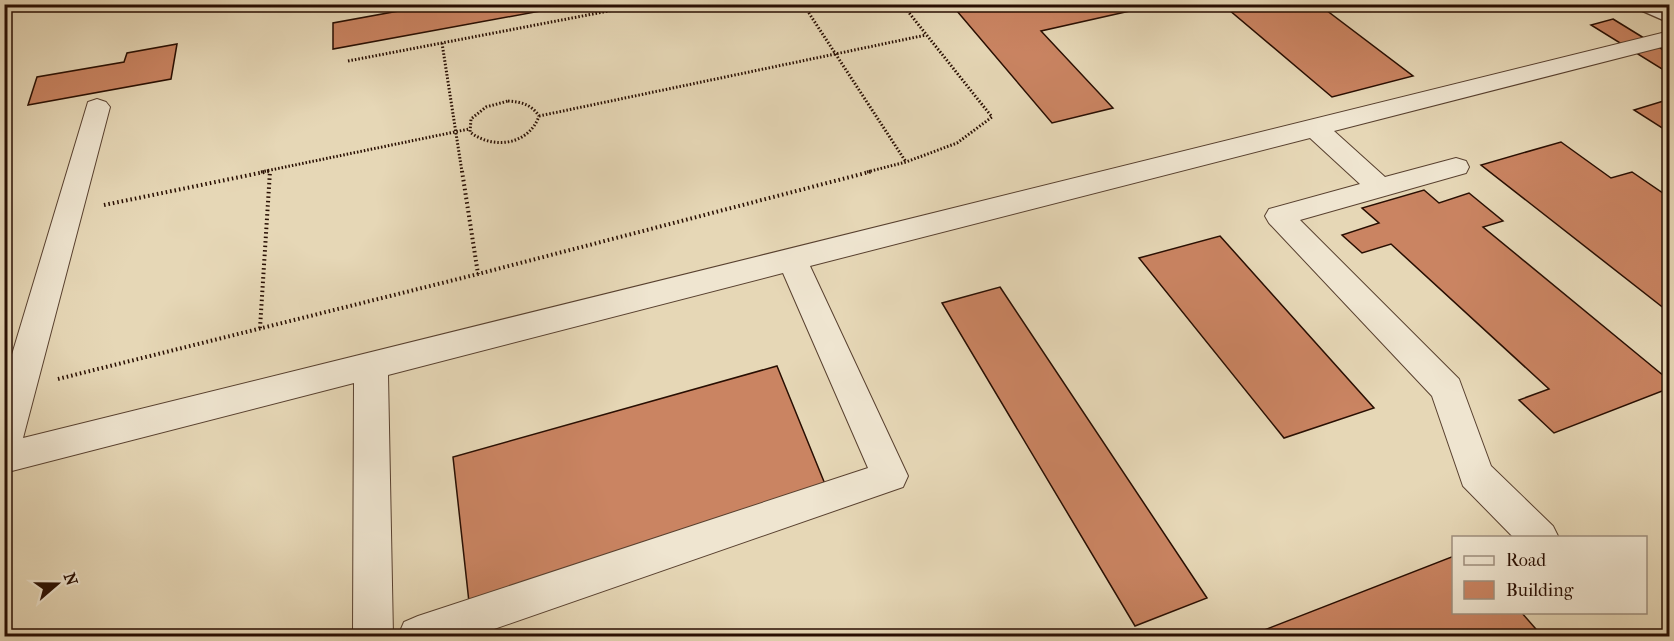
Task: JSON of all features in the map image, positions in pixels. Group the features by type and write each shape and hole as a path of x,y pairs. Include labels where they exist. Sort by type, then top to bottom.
{"street":[{"path":"1646,4 1670,16"},
{"path":"4,458 1670,38"},
{"path":"4,443 97,107"},
{"path":"1315,128 1380,188"},
{"path":"1456,167 1279,216 1447,389 1476,475 1539,536"},
{"path":"418,636 890,476 792,260"},
{"path":"371,366 374,636"}],"path":[{"path":"348,61 645,4"},
{"path":"803,4 906,162"},
{"path":"20,388 478,274 906,162 957,143 992,117 902,4"},
{"path":"539,116 926,35"},
{"path":"442,43 478,274"},
{"path":"508,101 529,104 539,116 533,130 524,136 503,143 474,138 469,129 471,119 477,113 496,103 508,101"},
{"path":"68,212 469,129"},
{"path":"260,328 270,171"}],"building":[{"path":"437,4 556,4 557,8 333,49 333,23"},
{"path":"951,4 1161,4 1041,31 1113,108 1052,123"},
{"path":"1222,4 1318,4 1413,76 1332,97"},
{"path":"1613,19 1670,54 1670,74 1591,25"},
{"path":"177,44 171,79 28,105 37,77 124,62 127,53"},
{"path":"1670,99 1670,133 1634,110"},
{"path":"1561,142 1611,178 1632,172 1670,198 1670,313 1481,165"},
{"path":"1424,190 1439,203 1469,193 1503,221 1483,227 1670,381 1670,388 1554,433 1519,400 1549,389 1391,244 1362,253 1342,235 1379,223 1362,208"},
{"path":"1220,236 1374,408 1284,438 1139,258"},
{"path":"1000,287 1207,598 1135,626 942,303"},
{"path":"777,366 827,489 469,602 453,457"},
{"path":"1452,557 1452,614 1523,614 1542,636 1249,636"}]}
